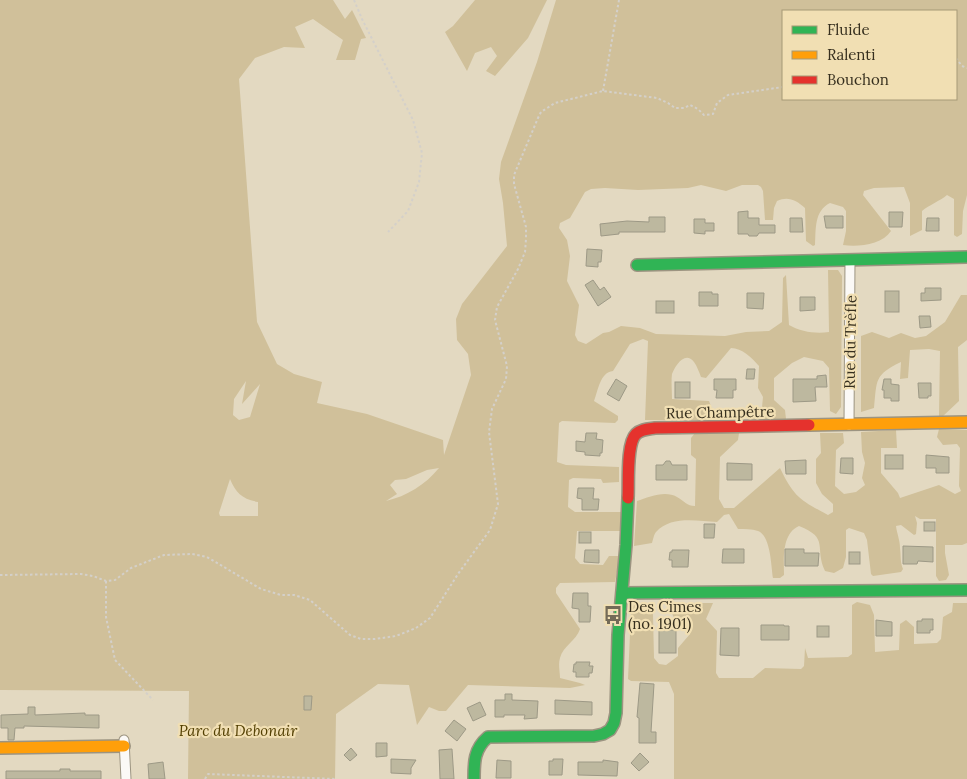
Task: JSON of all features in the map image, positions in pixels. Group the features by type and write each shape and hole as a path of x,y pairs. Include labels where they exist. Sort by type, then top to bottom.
{"street":[{"path":"637,264 967,256"},
{"name":"Rue du Trèfle","path":"849,425 850,260"},
{"name":"Rue Champêtre","path":"474,779 476,750 480,742 488,737 594,736 609,732 614,724 616,713 618,635 628,515 630,447 632,438 637,432 655,428 967,422"},
{"path":"622,593 967,590"},
{"path":"0,748 124,743 126,779"}],"path":[{"path":"354,0 413,120 422,152 419,182 408,211 388,232"},
{"path":"603,91 619,0"},
{"path":"957,59 962,66 967,68"},
{"path":"0,575 81,574 93,576 106,582 115,580 131,568 164,555 192,554 207,557 261,589 310,600 350,635 362,639 396,636 416,628 430,618 458,574 490,530 498,504 489,432 492,409 506,379 507,366 494,320 497,307 525,252 526,227 514,184 514,175 541,112 555,103 603,91 657,98 674,108 693,106 704,114 713,114 720,100 728,95 782,87"},
{"path":"106,582 106,617 115,660 153,700"},
{"path":"205,779 208,774 336,779"}],"green space":[{"name":"Parc du Debonair","path":"0,0 333,0 345,19 352,10 366,38 361,39 355,60 336,60 343,40 313,19 295,27 305,48 284,47 255,58 239,79 257,322 277,364 294,374 322,382 317,403 367,414 443,440 444,455 471,375 468,354 457,340 456,319 462,304 507,246 499,179 501,162 537,62 556,0 967,0 967,195 963,211 962,234 957,237 954,235 954,199 947,195 922,211 922,230 910,236 910,203 904,187 874,188 864,191 863,195 891,231 887,236 876,242 856,246 843,245 846,231 846,211 843,207 830,203 821,211 818,216 815,245 813,246 806,241 805,208 795,201 788,199 777,201 773,220 765,220 763,191 758,185 742,185 726,191 701,185 688,188 638,190 591,189 585,192 570,218 560,223 559,228 567,240 570,256 567,281 579,305 575,335 578,341 586,344 603,333 621,326 640,328 656,334 725,336 746,332 769,331 782,322 783,278 786,275 789,325 809,332 829,332 828,270 838,270 842,276 841,407 836,414 830,411 829,368 823,361 804,357 792,363 774,378 774,400 785,410 786,419 750,419 752,409 762,407 763,397 758,388 759,366 743,352 731,348 706,378 701,377 694,362 687,358 681,360 672,374 672,399 709,401 714,414 711,420 645,420 648,341 643,339 630,344 613,371 602,378 598,387 594,401 618,416 618,420 615,423 562,421 559,423 557,462 566,465 619,467 619,482 603,483 601,479 573,478 569,480 568,507 575,512 622,512 622,531 577,531 575,558 580,564 603,565 609,556 620,556 615,582 560,583 556,588 556,593 580,629 560,658 560,678 585,685 570,688 468,685 446,711 439,711 429,707 417,725 409,685 378,684 336,714 335,779 188,779 189,691 0,690","holes":["246,381 242,404 260,384 250,417 239,420 233,415 234,399","439,468 428,480 415,489 386,501 397,494 390,485 395,480 406,479 427,470","230,479 240,495 258,502 258,516 220,516 219,513"]},
{"path":"475,0 547,0 528,38 495,76 486,71 497,56 491,47 475,53 467,71 445,32 453,26"},
{"path":"961,295 967,295 967,340 958,347 959,401 942,417 939,416 940,351 929,349 910,350 908,378 900,379 901,362 886,371 881,375 877,385 874,408 861,412 861,336 872,332 889,338 901,333 915,338 926,336 945,322"},
{"path":"939,429 967,430 967,543 962,545 945,545 949,575 946,580 939,581 936,576 936,519 920,519 915,516 917,523 916,534 914,535 901,525 896,526 903,569 901,572 873,576 871,574 867,540 864,533 849,528 846,530 846,557 843,568 834,573 825,571 820,544 815,535 799,526 793,530 786,541 784,575 780,578 773,578 766,539 756,530 738,529 729,514 724,515 717,522 685,520 669,523 656,532 652,543 634,546 637,501 667,494 695,506 696,459 691,455 691,438 695,433 739,433 738,440 720,457 719,499 724,508 734,508 780,468 789,485 799,497 828,515 833,512 833,504 822,494 816,483 816,459 821,453 820,433 843,433 844,443 836,450 835,486 844,494 856,492 865,485 862,478 865,463 862,452 861,432 896,430 897,448 881,448 881,473 900,498 939,485 955,494 961,491 959,486 960,448 957,444 943,445 937,437"},
{"path":"857,602 870,605 874,615 875,652 899,650 900,624 906,620 914,627 914,644 937,643 941,639 943,617 952,612 953,603 967,603 967,779 674,779 674,694 669,682 631,681 628,679 631,611 634,605 650,604 653,615 654,658 659,664 666,665 678,656 678,648 690,634 673,616 671,610 679,603 713,603 706,619 717,631 716,673 719,678 753,678 765,668 801,669 804,666 805,648 808,658 848,657 852,654 852,605"}],"building":[{"path":"748,211 748,218 759,218 759,225 775,225 775,233 759,233 757,236 738,234 738,212"},
{"path":"889,212 903,212 902,227 889,227"},
{"path":"824,216 843,216 843,228 826,228"},
{"path":"649,217 665,217 665,232 619,232 619,234 601,236 600,224 627,221 649,222"},
{"path":"790,218 802,218 803,232 790,232"},
{"path":"927,218 939,218 939,231 926,231"},
{"path":"694,219 705,219 705,223 714,223 714,231 705,231 705,234 694,233"},
{"path":"587,249 602,250 601,262 598,262 598,267 586,266"},
{"path":"593,280 600,290 604,287 611,297 598,306 585,285"},
{"path":"925,288 941,288 941,300 921,301 921,293 925,293"},
{"path":"885,291 899,291 899,312 885,312"},
{"path":"699,292 718,294 718,306 699,306"},
{"path":"747,293 764,293 763,309 747,308"},
{"path":"800,297 815,297 815,310 800,311"},
{"path":"656,301 674,301 674,313 656,313"},
{"path":"919,316 930,316 931,327 920,328"},
{"path":"747,369 755,369 754,379 746,379"},
{"path":"826,375 827,387 815,387 816,401 793,402 793,379 817,379 817,376"},
{"path":"616,379 627,386 619,401 607,394"},
{"path":"714,379 736,379 736,390 733,390 733,398 716,398 717,390 714,390"},
{"path":"884,379 891,379 891,384 899,385 899,401 891,401 891,398 884,398 884,390 882,390"},
{"path":"675,382 690,382 690,398 675,398"},
{"path":"918,383 931,383 931,396 919,398"},
{"path":"586,433 597,433 596,439 603,440 600,456 585,455 585,452 576,451 576,441 585,442"},
{"path":"885,455 903,455 903,469 885,469"},
{"path":"926,455 949,457 949,473 936,473 936,468 926,468"},
{"path":"841,458 853,458 853,474 840,473"},
{"path":"806,460 806,474 786,474 785,461"},
{"path":"666,461 670,461 672,465 687,465 687,480 656,480 656,465 663,465"},
{"path":"727,463 752,464 752,480 727,480"},
{"path":"578,488 594,488 593,499 599,499 598,510 582,510 582,499 577,498"},
{"path":"924,522 935,522 935,531 924,531"},
{"path":"704,524 715,524 714,538 704,538"},
{"path":"579,532 591,532 591,543 579,543"},
{"path":"903,546 933,547 933,562 918,561 917,564 903,564"},
{"path":"723,549 744,549 744,563 722,563"},
{"path":"785,549 804,549 804,553 819,553 818,566 785,566"},
{"path":"585,550 599,550 599,563 584,562"},
{"path":"672,550 689,550 688,567 672,567 672,560 669,560"},
{"path":"849,552 860,552 860,564 849,564"},
{"path":"573,593 588,593 588,606 591,606 590,622 579,622 579,609 572,608"},
{"path":"922,619 933,619 933,630 930,630 930,633 917,633 917,621 922,621"},
{"path":"876,620 892,622 892,636 876,636"},
{"path":"761,625 789,626 789,640 761,640"},
{"path":"817,626 829,626 829,637 817,637"},
{"path":"721,628 739,628 739,656 720,655"},
{"path":"659,630 676,630 676,653 659,653"},
{"path":"576,662 590,662 589,666 593,666 589,677 576,677 576,672 573,672"},
{"path":"640,683 654,684 651,732 656,732 656,743 639,743 639,718 637,717"},
{"path":"505,694 512,694 512,700 538,701 537,718 524,719 525,715 495,717 495,700 505,700"},
{"path":"304,696 312,696 311,710 304,710"},
{"path":"555,700 592,702 592,715 555,714"},
{"path":"480,702 486,715 473,721 467,708"},
{"path":"28,707 35,707 35,715 85,713 85,715 99,715 99,728 24,726 24,728 15,728 14,740 8,740 8,728 1,728 1,715 28,714"},
{"path":"454,720 466,729 457,741 445,731"},
{"path":"376,743 387,743 387,756 376,757"},
{"path":"351,748 357,755 350,761 344,755"},
{"path":"452,749 454,779 440,779 439,750"},
{"path":"640,753 649,762 639,771 631,763"},
{"path":"391,759 416,760 411,768 411,774 391,773"},
{"path":"553,759 563,759 562,775 549,775 549,761 553,761"},
{"path":"497,760 511,761 511,778 496,778"},
{"path":"603,760 618,762 617,776 578,775 578,762 603,762"},
{"path":"163,762 165,779 149,779 148,764"},
{"path":"60,769 70,769 70,771 101,771 101,779 6,779 6,771 60,771"}],"traffic: fast":[{"path":"637,265 967,257"},
{"path":"474,779 477,751 488,737 594,736 610,730 614,723 628,498"},
{"path":"622,593 967,590"}],"traffic: slow":[{"path":"809,425 967,422"},
{"path":"0,748 124,746"}],"traffic: jam":[{"path":"628,498 631,446 636,434 642,430 655,428 809,425"}],"place":[{"name":"Des Cimes (no. 1901)","path":"613,615"}]}
